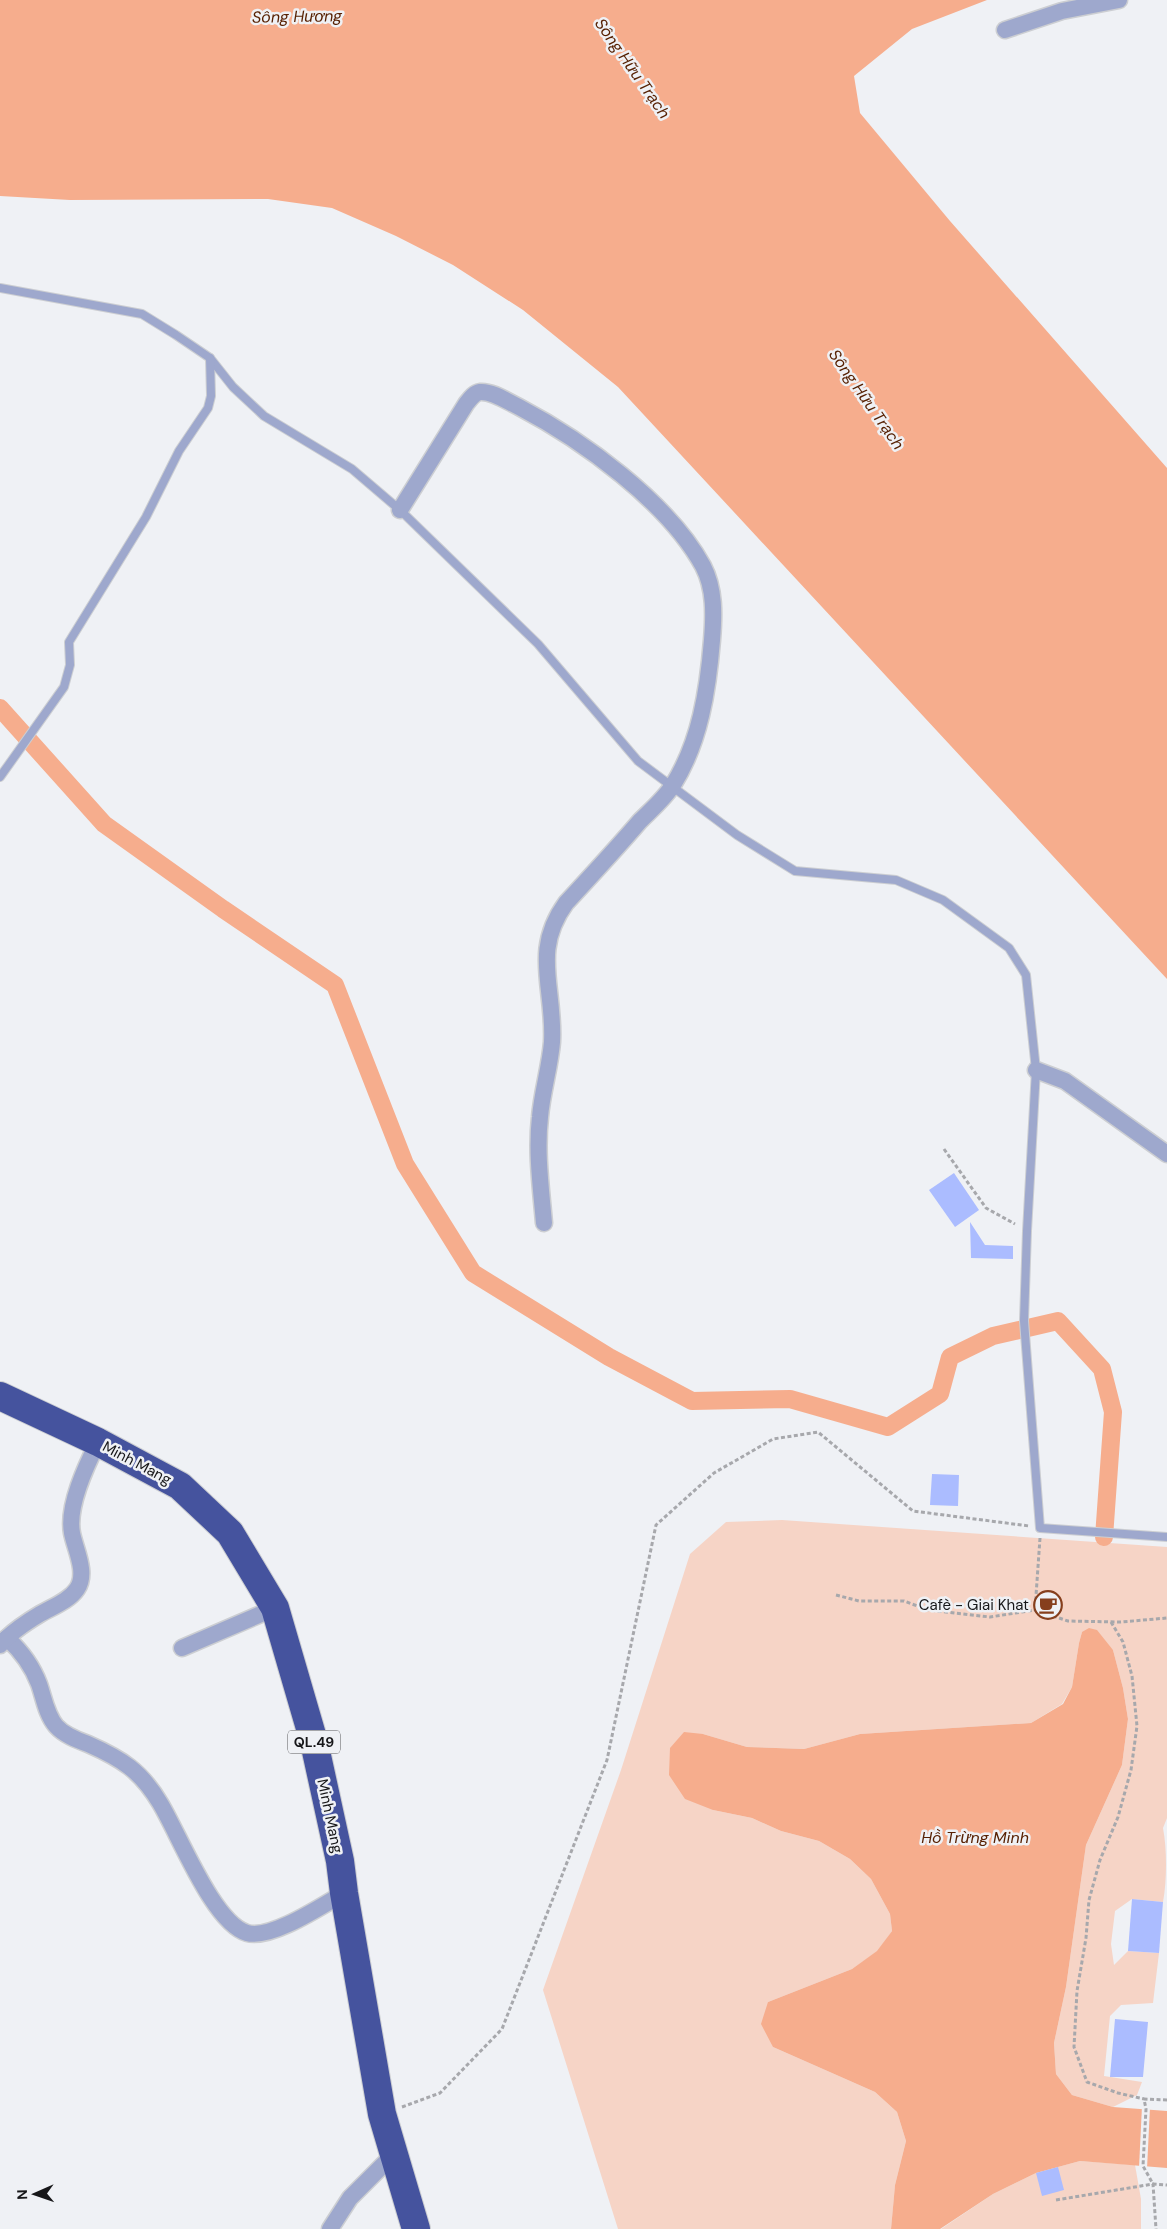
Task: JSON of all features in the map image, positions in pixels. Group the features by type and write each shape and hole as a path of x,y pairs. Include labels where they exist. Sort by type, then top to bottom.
{"highway":[{"name":"Minh Mang","path":"0,1396 98,1442 180,1486 230,1533 275,1608 314,1742 340,1861 382,2114 416,2229"}],"street":[{"path":"1005,30 1062,11 1119,0"},
{"path":"400,510 466,404 473,395 480,392 502,399 535,416 604,460 662,513 686,540 703,566 713,595 714,612 708,676 692,747 672,786 556,916 547,941 552,1042 540,1117 539,1171 544,1223"},
{"path":"1036,1070 1065,1081 1167,1154"},
{"path":"98,1442 82,1476 71,1520 80,1565 81,1584 72,1595 3,1641 21,1651 31,1667 49,1717 57,1727 68,1735 115,1756 130,1765 144,1779 160,1802 218,1909 239,1930 250,1934 277,1928 301,1919 344,1893"},
{"path":"182,1648 275,1608"},
{"path":"330,2229 350,2198 394,2154"}],"lane":[{"path":"0,288 142,314 210,358 233,387 264,416 352,469 400,510 538,644 638,760 737,835 795,871 896,880 943,900 1009,948 1026,975 1036,1070 1024,1321 1027,1340 1040,1528 1167,1536"},
{"path":"0,777 64,687 70,665 69,642 146,517 179,451 208,408 211,396 210,358"}],"path":[{"path":"944,1149 986,1208 1027,1231"},
{"path":"382,2114 440,2093 502,2029 607,1760 656,1525 714,1473 774,1439 818,1432 913,1511 1040,1528 1035,1610"},
{"path":"836,1595 859,1601 904,1601 928,1610 990,1616 1035,1610 1068,1621 1121,1622 1167,1618"},
{"path":"1110,1622 1123,1642 1132,1676 1137,1726 1131,1770 1118,1817 1100,1860 1089,1900 1086,1938 1077,1990 1074,2047 1087,2082 1118,2093 1144,2099 1167,2100"},
{"path":"1144,2099 1146,2109 1143,2166 1153,2184 1156,2229"},
{"path":"1056,2200 1153,2184 1167,2185"}],"shaded area":[{"path":"782,1520 1167,1547 1167,1818 1163,1828 1166,1874 1163,1902 1132,1899 1115,1911 1111,1944 1114,1965 1128,1951 1159,1953 1153,2003 1121,2005 1110,2016 1104,2076 1142,2082 1137,2095 1113,2107 1072,2095 1056,2074 1054,2043 1066,1987 1086,1845 1122,1765 1128,1719 1123,1688 1113,1650 1082,1632 1072,1687 1062,1704 1031,1723 860,1734 804,1749 747,1747 703,1734 713,1810 752,1818 781,1831 819,1841 850,1859 871,1879 890,1914 892,1931 878,1951 852,1969 768,2002 773,2047 875,2092 897,2112 906,2141 895,2185 891,2229 618,2229 543,1990 621,1770 690,1554 726,1522"},
{"path":"1080,2161 1135,2165 1141,2199 1141,2229 941,2229 993,2194 1036,2173"}],"water":[{"path":"0,0 987,0 912,29 854,76 860,113 950,221 1167,468 1167,979 618,387 523,310 453,265 396,236 332,208 268,199 70,200 0,196"},
{"name":"Hồ Trừng Minh","path":"1089,1628 1097,1630 1113,1650 1123,1688 1128,1719 1122,1765 1086,1845 1066,1987 1054,2043 1056,2074 1072,2095 1113,2107 1167,2111 1167,2168 1080,2161 1036,2173 993,2194 940,2229 891,2229 895,2185 906,2141 897,2112 875,2092 773,2047 761,2024 768,2002 852,1969 877,1951 892,1931 890,1914 871,1879 850,1859 819,1841 781,1831 752,1818 713,1810 685,1799 669,1775 670,1748 684,1732 703,1734 747,1747 804,1749 860,1734 1031,1723 1063,1704 1072,1687 1082,1632"}],"pier":[{"path":"1142,2106 1150,2107 1147,2169 1139,2168"}],"building":[{"path":"954,1173 979,1210 955,1227 929,1190"},
{"path":"970,1222 985,1245 1013,1246 1013,1259 971,1258"},
{"path":"932,1474 959,1475 958,1506 930,1505"},
{"path":"1132,1899 1163,1902 1159,1953 1128,1951"},
{"path":"1115,2019 1148,2022 1143,2077 1110,2077"},
{"path":"1058,2167 1064,2190 1042,2196 1036,2173"}],"waterway":[{"path":"0,708 104,824 223,909 335,985 405,1164 473,1273 609,1357 692,1401 790,1399 888,1427 940,1394 950,1357 993,1336 1058,1321 1102,1369 1113,1412 1104,1537"}],"place":[{"name":"Cafè - Giai Khat","path":"1048,1605"}],"water label":[{"name":"Sông Hương","path":"297,16"},
{"name":"Sông Hữu Trạch","path":"633,68"},
{"name":"Sông Hữu Trạch","path":"867,399"}]}
